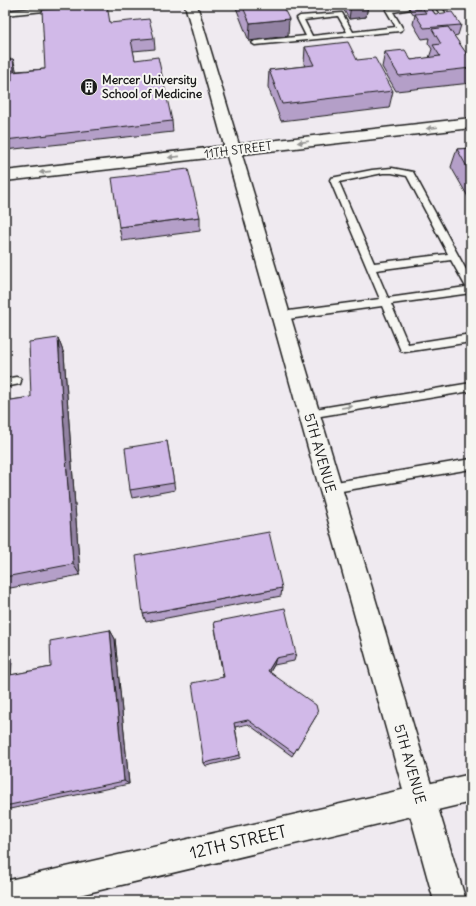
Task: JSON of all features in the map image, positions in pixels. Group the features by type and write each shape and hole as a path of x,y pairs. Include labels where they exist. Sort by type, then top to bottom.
{"street":[{"name":"5TH AVENUE","path":"191,5 450,901"},
{"name":"11TH STREET","path":"5,176 471,123"},
{"name":"12TH STREET","path":"5,897 471,788"}],"lane":[{"path":"5,13 83,5"},
{"path":"436,5 445,17"},
{"path":"255,43 400,29 389,10 409,8"},
{"path":"310,38 300,18 340,14 351,34"},
{"path":"281,316 386,302 471,289 410,174 401,170 384,171 334,180 386,302 405,348 471,338"},
{"path":"371,267 454,256"},
{"path":"5,383 16,381"},
{"path":"309,414 471,387"},
{"path":"330,488 471,464"}],"building":[{"name":"Mercer University School of Medicine","path":"107,5 110,23 149,19 154,38 131,40 135,60 158,57 172,121 5,140 5,82 12,81 12,72 45,69 42,10"},
{"path":"242,5 282,5 289,19 250,23"},
{"path":"412,5 430,5 432,8 429,6 421,6 421,9 415,9"},
{"path":"421,6 429,6 435,14 452,12 461,25 424,28 415,14 426,13"},
{"path":"448,27 471,60 471,68 399,76 385,52 405,50 411,60 440,56 433,45 441,44 432,29"},
{"path":"348,42 357,60 375,58 393,91 282,104 269,70 314,65 305,47"},
{"path":"13,59 14,70 5,71 5,60"},
{"path":"471,148 471,174 457,149"},
{"path":"188,169 200,217 119,227 112,178"},
{"path":"58,338 73,564 5,577 5,401 31,397 29,342"},
{"path":"167,441 174,483 130,490 125,448"},
{"path":"269,532 282,588 143,614 136,556"},
{"path":"285,608 296,654 276,658 268,671 316,705 318,713 294,753 248,720 234,723 240,755 204,763 192,683 224,677 214,622"},
{"path":"110,630 124,781 5,806 5,676 51,667 50,641"}],"place":[{"name":"Mercer University School of Medicine","path":"89,87"}]}
